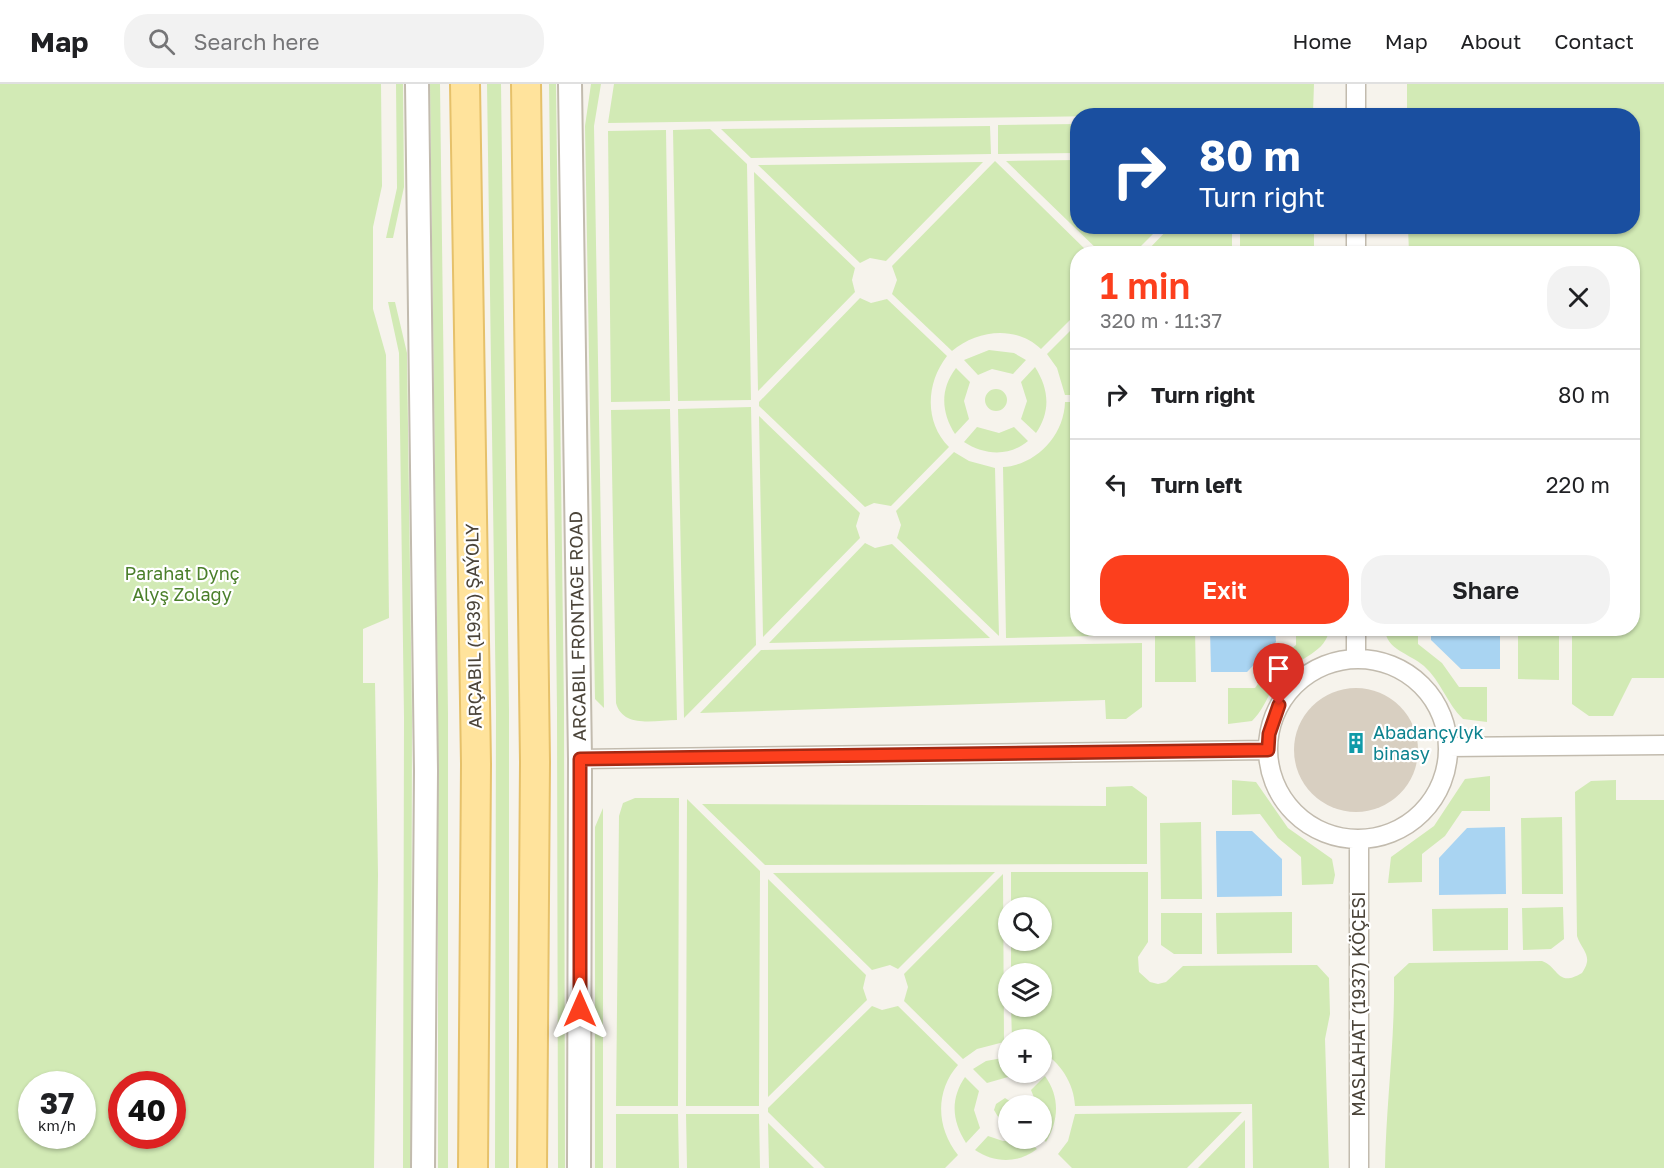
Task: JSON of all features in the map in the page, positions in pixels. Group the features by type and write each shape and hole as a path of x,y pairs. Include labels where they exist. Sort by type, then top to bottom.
{"main road":[{"name":"ARÇABIL (1939) ŞAÝOLY","path":"465,84 476,764 473,1168"},
{"path":"526,84 535,762 532,1168"}],"street":[{"path":"417,84 426,771 423,1168"},
{"name":"ARCABIL FRONTAGE ROAD","path":"570,84 580,759 579,1168"},
{"path":"1356,84 1356,108"},
{"path":"1356,636 1356,658"},
{"path":"1356,658 1372,659 1402,669 1426,689 1442,716 1448,747 1443,778 1437,793 1422,811 1404,826 1390,833 1359,839 1328,834 1301,819 1290,808 1274,781 1268,750 1272,719 1293,686 1325,664 1356,658"},
{"path":"1448,747 1664,745"},
{"path":"580,759 1268,750"},
{"name":"MASLAHAT (1937) KÖÇESI","path":"1359,839 1359,1168"}],"green space":[{"name":"Parahat Dynç Alyş Zolagy","path":"0,84 381,84 382,186 373,227 373,309 386,355 389,618 363,629 363,683 375,683 378,875 374,1168 0,1168"},
{"path":"396,84 403,84 404,187 393,238 386,238 397,188"},
{"path":"430,84 440,84 448,714 448,1168 438,1168 438,714"},
{"path":"487,84 501,84 509,711 509,1168 495,1168 496,712"},
{"path":"549,84 556,84 564,709 565,1168 558,1168 557,709"},
{"path":"591,84 601,84 594,126 604,708 595,699 585,126"},
{"path":"614,84 1314,84 1313,108 1070,108 1070,116 608,123"},
{"path":"1407,84 1664,84 1664,678 1632,678 1613,716 1589,716 1572,704 1572,636 1640,636 1640,246 1409,246 1408,234 1640,234 1640,108 1407,108"},
{"path":"1070,124 1070,153 998,154 998,125"},
{"path":"990,126 991,154 751,158 721,129"},
{"path":"710,129 747,164 751,400 678,401 673,130"},
{"path":"666,130 670,401 611,402 608,131"},
{"path":"1070,160 1070,223 1006,161"},
{"path":"995,161 1082,246 1070,246 1070,320 1041,349 1020,336 996,333 973,338 952,351 892,294 897,280 892,266"},
{"path":"983,162 886,261 870,258 860,263 758,165"},
{"path":"754,172 855,268 852,280 855,292 758,391"},
{"path":"1081,234 1153,234 1141,246 1094,246"},
{"path":"1163,234 1232,234 1232,246 1152,246"},
{"path":"1240,234 1314,234 1314,246 1240,246"},
{"path":"860,298 871,303 887,299 947,356 935,378 931,402 935,426 949,447 891,506 874,503 865,507 759,406 759,402"},
{"path":"388,302 395,302 407,353 412,717 411,1168 403,1168 404,717 399,353"},
{"path":"1070,331 1070,395 1065,395 1057,368 1047,354"},
{"path":"989,350 1014,353 1026,360 1013,374 992,369 978,375 964,360"},
{"path":"1035,367 1043,384 1046,400 1044,416 1036,433 1021,419 1027,401 1021,382"},
{"path":"956,368 970,382 964,401 969,419 955,434 947,417 944,401 947,384"},
{"path":"996,389 1004,392 1007,400 1004,408 996,411 988,408 985,400 988,392"},
{"path":"1065,402 1070,402 1070,636 1097,636 1006,638 1003,467 1015,465 1037,455 1054,437"},
{"path":"751,407 756,645 684,718 678,409"},
{"path":"670,409 677,720 641,721 626,717 616,703 611,410"},
{"path":"759,416 860,513 856,526 860,538 763,637"},
{"path":"977,427 999,433 1014,427 1028,441 1005,452 980,450 964,442"},
{"path":"954,452 969,461 995,468 999,636 897,538 901,525 896,511"},
{"path":"865,543 875,548 892,544 990,638 769,643"},
{"path":"1155,636 1195,636 1196,682 1155,682"},
{"path":"1296,636 1327,636 1318,649 1284,673 1252,721 1228,724 1228,688 1255,688 1272,664 1296,645"},
{"path":"1386,636 1418,636 1418,644 1442,663 1459,687 1487,687 1487,722 1463,719 1430,672 1389,642"},
{"path":"1518,636 1559,636 1559,680 1518,679"},
{"path":"1142,643 1142,707 1126,719 1106,719 1105,700 700,713 761,650"},
{"path":"1490,776 1490,811 1462,811 1445,836 1422,854 1422,882 1388,883 1391,857 1434,826 1465,779"},
{"path":"1232,780 1256,782 1288,828 1332,859 1335,875 1333,884 1302,885 1301,857 1278,838 1260,814 1232,815"},
{"path":"1616,780 1616,800 1664,800 1664,1168 1385,1168 1394,977 1409,963 1542,961 1563,977 1574,977 1582,973 1587,958 1577,936 1575,792 1591,781"},
{"path":"1132,786 1147,797 1147,864 765,865 702,804 1106,806 1106,787"},
{"path":"635,798 679,798 678,1106 616,1106 619,816 623,803"},
{"path":"687,799 760,871 759,1106 686,1106"},
{"path":"603,808 603,1168 595,1168 595,827"},
{"path":"1562,817 1563,894 1522,894 1521,818"},
{"path":"1201,822 1202,899 1161,899 1160,823"},
{"path":"995,872 898,969 890,965 872,970 773,873"},
{"path":"1011,872 1148,872 1148,942 1138,957 1139,972 1150,982 1158,984 1166,982 1183,966 1317,965 1329,978 1330,1014 1325,1039 1329,1168 1253,1168 1252,1104 1075,1106 1069,1081 1052,1059 1052,1029 1012,1029 1011,1017 1052,1017 1052,963 1011,963 1011,951 1052,951 1052,897 1011,897"},
{"path":"1003,874 1003,897 998,897 998,951 1003,951 1004,963 998,963 998,1017 1004,1017 1004,1029 998,1029 998,1044 977,1049 963,1059 904,1001 908,987 904,974"},
{"path":"768,879 866,975 863,988 867,1000 768,1097"},
{"path":"1563,907 1564,939 1551,949 1523,950 1522,908"},
{"path":"1508,908 1508,950 1433,951 1432,909"},
{"path":"1292,912 1292,953 1217,954 1216,913"},
{"path":"1161,913 1202,913 1202,954 1174,954 1161,945"},
{"path":"872,1006 882,1010 898,1006 958,1065 950,1075 942,1098 942,1122 945,1133 958,1155 945,1168 825,1168 768,1112 768,1108"},
{"path":"998,1059 998,1080 987,1083 973,1069 986,1061"},
{"path":"965,1077 979,1091 974,1110 980,1128 966,1143 958,1126 955,1110 957,1094"},
{"path":"1038,1083 1050,1084 1056,1109 1052,1128 1052,1095 1033,1095 1031,1090"},
{"path":"998,1103 998,1117 994,1110"},
{"path":"1242,1112 1187,1168 1072,1168 1058,1154 1068,1141 1075,1114"},
{"path":"616,1114 678,1114 679,1168 616,1168"},
{"path":"686,1114 759,1114 760,1168 687,1168"},
{"path":"1245,1120 1245,1168 1198,1168"},
{"path":"768,1123 814,1168 769,1168"},
{"path":"988,1136 998,1139 998,1149 1037,1149 1022,1157 1006,1160 990,1157 975,1150"}],"water":[{"path":"1210,636 1276,636 1276,642 1247,672 1211,672"},
{"path":"1431,636 1500,636 1500,669 1461,669 1431,640"},
{"path":"1505,827 1506,894 1439,895 1439,858 1467,828"},
{"path":"1216,831 1252,831 1282,859 1282,896 1217,897"}],"building":[{"name":"Abadançylyk binasy","path":"1356,688 1380,693 1400,706 1413,726 1418,750 1413,774 1400,794 1380,807 1356,812 1332,807 1312,794 1299,774 1294,750 1299,726 1312,706 1332,693"}],"place":[{"name":"Abadançylyk binasy","path":"1356,743"}],"route":[{"path":"580,1009 580,759 1268,750 1272,719 1279,705"}]}
